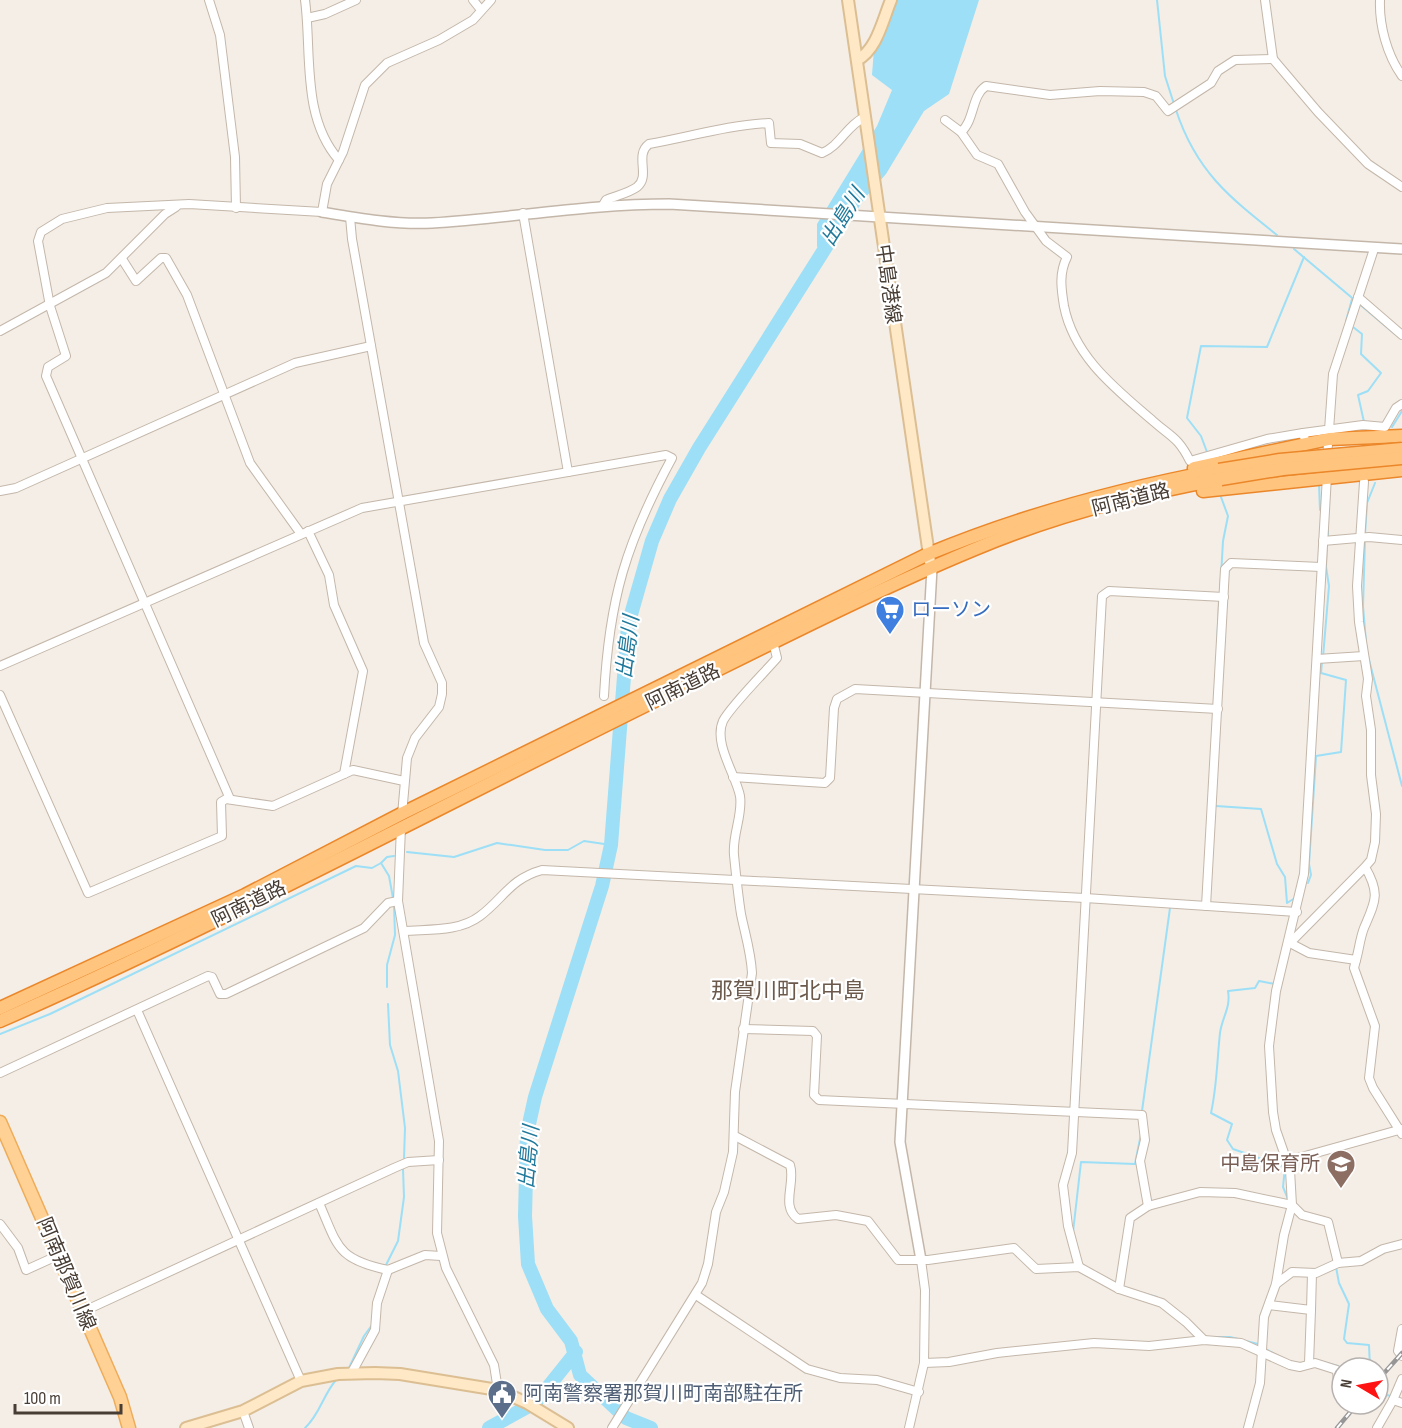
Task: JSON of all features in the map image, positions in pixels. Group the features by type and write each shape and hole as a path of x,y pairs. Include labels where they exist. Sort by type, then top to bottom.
{"highway":[{"path":"1126,495 1208,463 1305,438 1329,434 1402,436"},
{"name":"阿南道路","path":"0,1008 245,895 403,813 597,724 928,554 976,534 1126,495 1280,460 1402,449"},
{"name":"阿南道路","path":"1220,474 1402,458"},
{"path":"1126,495 1327,479 1402,470"},
{"name":"阿南道路","path":"644,701 979,547 1126,495"},
{"name":"阿南道路","path":"0,1021 79,986 400,830 597,724"}],"main road":[{"name":"中島港線","path":"848,0 876,190 878,218 928,554 932,568"},
{"path":"857,60 867,55 871,48 891,0"},
{"name":"阿南那賀川線","path":"0,1124 120,1397 129,1428"},
{"path":"186,1428 243,1411 301,1382 351,1374 399,1374 498,1390 533,1406 568,1428"}],"street":[{"path":"209,0 220,35 236,167 236,208"},
{"path":"305,0 307,52 314,109 333,153 339,160"},
{"path":"307,18 325,14 356,0"},
{"path":"473,0 481,10"},
{"path":"322,212 327,184 339,160 365,85 371,77 387,63 439,40 472,20 491,0"},
{"path":"1265,0 1274,59 1318,112 1368,164 1402,187"},
{"path":"1380,0 1380,18 1391,54 1402,76"},
{"path":"961,132 970,125 974,106 986,86 1050,95 1100,91 1144,92 1156,96 1168,111 1211,83 1218,71 1235,60 1274,59"},
{"path":"603,205 606,200 636,188 641,181 641,154 649,144 701,135 735,125 769,123 771,143 800,144 822,153 830,150 854,122 865,117"},
{"path":"945,120 961,132 977,155 998,164 1025,212 1046,242 1067,256 1061,270 1065,308 1076,340 1087,360 1156,424 1176,437 1190,461 1267,439 1305,438"},
{"path":"230,799 46,376 48,367 66,356 50,306 38,241 41,232 62,219 106,208 200,204 322,212 350,217 430,223 603,205 669,204 1402,249"},
{"path":"0,331 50,306 106,273 165,214 178,206"},
{"path":"523,213 568,472"},
{"path":"350,217 424,643 442,683 439,707 415,738 407,758 400,830 398,902 435,1113 439,1160 437,1233 441,1256 494,1365 498,1390"},
{"path":"1248,1428 1260,1383 1264,1317 1276,1284 1284,1235 1292,1205 1287,1161 1276,1130 1269,1081 1269,1046 1276,991 1290,943 1304,874 1320,659 1321,567 1326,541 1333,374 1374,249"},
{"path":"122,259 136,281 161,258 166,258 187,295 250,463 304,533 329,575 334,605 363,671 344,774"},
{"path":"1357,301 1402,335"},
{"path":"0,491 16,488 306,359 371,346"},
{"path":"1329,434 1366,424 1384,427 1396,408 1402,404"},
{"path":"0,666 362,508 666,455 672,458 638,525 624,563 606,648 604,696"},
{"path":"1290,943 1371,860 1375,843 1376,814 1371,775 1371,730 1366,696 1368,679 1357,585 1364,537 1364,482"},
{"path":"1326,541 1364,537 1402,540"},
{"path":"1206,906 1221,597 1226,569 1231,563 1321,567"},
{"path":"909,1428 924,1363 926,1290 900,1152 932,568"},
{"path":"1079,1267 1068,1226 1063,1185 1071,1163 1102,596 1108,591 1221,597"},
{"path":"612,1428 696,1295 708,1264 716,1212 724,1192 735,1136 735,1092 752,973 752,956 742,916 737,879 734,833 740,808 740,794 725,757 721,730 723,721 777,658 773,642"},
{"path":"1320,659 1364,656"},
{"path":"733,777 825,783 830,778 834,708 837,699 855,689 1215,708"},
{"path":"0,695 88,893 222,836 221,802 230,799 273,806 353,770 404,781"},
{"path":"1287,1161 1402,1130 1372,1088 1370,1078 1375,1026 1363,985 1354,969 1364,928 1374,908 1373,880 1365,867"},
{"path":"404,931 456,927 468,923 480,916 513,883 527,874 542,870 1085,898 1297,912"},
{"path":"0,1073 207,976 212,977 220,994 226,994 364,928 388,903 398,902"},
{"path":"1290,943 1309,953 1356,960"},
{"path":"137,1010 301,1382"},
{"path":"743,1029 813,1031 817,1036 814,1095 819,1100 1142,1115 1144,1140 1140,1161 1148,1206"},
{"path":"735,1136 790,1165 789,1207 798,1219 836,1215 868,1221 893,1257 898,1260 921,1260 1014,1248 1036,1269 1079,1267 1119,1288 1162,1303 1204,1340"},
{"path":"82,1312 408,1162 439,1160"},
{"path":"1119,1288 1130,1218 1148,1206 1200,1192 1235,1193 1292,1205 1302,1215 1328,1222 1338,1263"},
{"path":"319,1203 341,1251 358,1260 388,1270 425,1255 441,1256"},
{"path":"0,1224 18,1248 26,1270 59,1256"},
{"path":"1276,1284 1293,1272 1312,1273 1338,1263 1361,1260 1383,1249 1402,1244"},
{"path":"351,1374 375,1330 377,1303 388,1270"},
{"path":"924,1363 950,1362 997,1353 1094,1343 1149,1346 1204,1340 1241,1343 1262,1350 1290,1365 1300,1367 1308,1360 1312,1273"},
{"path":"696,1295 807,1369 840,1378 877,1380 919,1392"},
{"path":"1269,1305 1311,1310"},
{"path":"1402,1329 1398,1351 1402,1356"},
{"path":"1308,1360 1330,1366"},
{"path":"1377,1428 1402,1379"},
{"path":"1394,1398 1402,1403"},
{"path":"243,1411 249,1428"}],"water":[{"path":"897,0 979,0 949,94 924,111 886,174 864,199 836,243 817,247 817,224 877,126 892,90 872,75 874,49"}],"waterway":[{"path":"1157,0 1165,76 1174,104"},
{"path":"1176,110 1193,150 1216,181 1229,195 1277,235"},
{"name":"出島川","path":"651,1428 626,1418 580,1375 571,1341 547,1309 528,1264 525,1216 527,1133 535,1097 602,886 611,845 628,625 652,541 670,499 699,448 836,231"},
{"path":"1294,249 1395,334"},
{"path":"1207,452 1201,436 1187,418 1201,346 1267,347 1304,257"},
{"path":"1346,321 1352,299"},
{"path":"1353,327 1362,334 1361,354 1381,373 1368,391 1358,395 1364,422"},
{"path":"1392,427 1402,411"},
{"path":"1319,483 1320,510"},
{"path":"1365,534 1367,503 1375,483"},
{"path":"1220,594 1223,541 1228,516 1221,497"},
{"path":"1328,513 1328,537"},
{"path":"1365,539 1363,606 1366,642"},
{"path":"1323,657 1329,586 1326,567 1327,543"},
{"path":"1217,648 1219,600"},
{"path":"1368,656 1402,786"},
{"path":"1308,883 1311,875 1309,864 1316,756 1341,752 1346,680 1321,673 1322,662"},
{"path":"1216,806 1261,809 1277,864 1285,877 1287,903 1295,898"},
{"path":"407,852 454,857 497,843 545,850 568,850 584,841 611,845"},
{"path":"393,898 389,876 381,863 387,857 394,856"},
{"path":"0,1034 50,1014 356,866 372,868 381,863"},
{"path":"387,987 387,965 395,935 394,905"},
{"path":"1142,1111 1170,908"},
{"path":"1275,984 1259,981 1255,988 1228,991 1227,1008 1220,1033 1211,1113 1232,1124 1227,1140 1233,1149 1285,1167 1283,1187 1288,1199"},
{"path":"388,1004 390,1045 398,1071 405,1128 404,1158"},
{"path":"1073,1232 1081,1162 1135,1164 1141,1134"},
{"path":"385,1267 398,1241 404,1197 403,1169"},
{"path":"1336,1267 1339,1283 1349,1304 1344,1339 1347,1343 1369,1345 1369,1356"},
{"path":"1142,1293 1157,1297"},
{"path":"348,1370 364,1336 372,1325"},
{"path":"1208,1337 1230,1337 1258,1344"},
{"path":"1266,1349 1276,1355"},
{"name":"出島川","path":"489,1428 536,1402 576,1352"},
{"path":"1312,1359 1330,1364"},
{"path":"305,1428 336,1380"}],"railway":[{"path":"1390,1366 1402,1353"},
{"path":"1337,1428 1347,1416"}],"place":[{"name":"ローソン","path":"890,636"},
{"name":"中島保育所","path":"1341,1190"},
{"name":"阿南警察署那賀川町南部駐在所","path":"502,1420"}],"district":[{"name":"那賀川町北中島","path":"788,991"}]}
